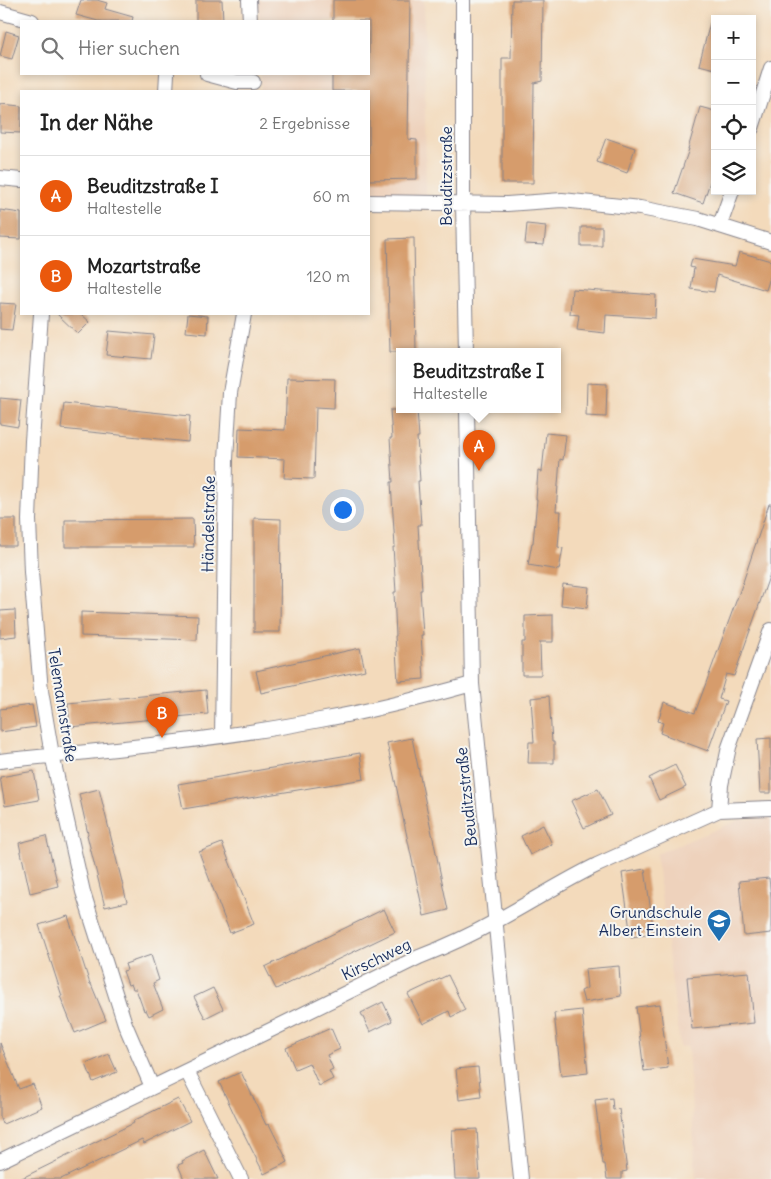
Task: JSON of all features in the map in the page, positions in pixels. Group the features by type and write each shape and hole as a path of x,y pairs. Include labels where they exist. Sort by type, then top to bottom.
{"street":[{"path":"249,0 250,20"},
{"name":"Beuditzstraße","path":"463,0 463,203 466,348"},
{"path":"0,12 28,20"},
{"path":"756,115 771,68"},
{"path":"166,90 168,75"},
{"path":"211,75 237,82 253,82"},
{"path":"0,178 20,180"},
{"path":"720,226 731,195"},
{"path":"370,202 507,204 562,200 640,208 698,219 771,242"},
{"name":"Telemannstraße","path":"41,315 32,442 29,520 36,648 41,690 52,755 83,892 125,1024 152,1087"},
{"name":"Händelstraße","path":"222,736 226,460 230,393 244,315"},
{"name":"Beuditzstraße","path":"467,413 472,684 521,1179"},
{"path":"719,810 721,785 729,747 771,630"},
{"path":"0,761 222,736 320,720 472,684"},
{"name":"Kirschweg","path":"0,1161 419,957 496,922 580,873 719,810 771,808"},
{"path":"187,1070 241,1179"}],"shaded area":[{"path":"259,0 424,0 426,196 370,196 370,90 261,90 261,75 370,75 370,20 259,20"},
{"name":"Grundschule Albert Einstein","path":"771,818 771,1179 696,1179 688,1046 680,1047 656,854 739,820"}],"building":[{"path":"81,0 97,0 107,3 105,9 133,17 132,20 94,20 76,15"},
{"path":"196,0 222,0 223,20 196,20"},
{"path":"333,0 410,0 408,139 417,140 417,179 370,180 370,90 332,90 332,75 370,75 370,20 333,20"},
{"path":"512,0 543,0 542,81 534,83 533,183 502,183 502,58 511,58"},
{"path":"710,23 711,23 711,68 699,65"},
{"path":"6,31 19,35 12,59 0,56"},
{"path":"0,104 20,106 20,133 0,132"},
{"path":"700,107 711,110 711,179 703,203 674,193"},
{"path":"606,138 635,148 627,173 597,162"},
{"path":"0,210 20,213 20,239 0,238"},
{"path":"527,224 546,226 544,245 525,244"},
{"path":"581,227 602,227 602,246 581,246"},
{"path":"414,238 416,348 396,348 396,352 390,352 387,239"},
{"path":"739,252 771,261 771,274 766,290 717,275 714,292 691,289 694,268 690,267 692,259 735,266"},
{"path":"572,289 656,295 655,318 606,315 605,333 577,330 579,315 570,314"},
{"path":"0,303 16,304 12,330 0,329"},
{"path":"58,315 82,315 90,322 78,334"},
{"path":"188,315 208,316 207,334 186,332"},
{"path":"109,331 154,335 151,359 106,355"},
{"path":"287,378 335,379 334,408 316,407 314,479 284,478 285,459 238,457 239,428 285,430"},
{"path":"587,383 607,384 606,417 586,416"},
{"path":"0,398 21,400 18,427 0,424"},
{"path":"64,403 190,416 188,442 61,429"},
{"path":"390,410 396,410 396,413 417,413 420,481 418,481 421,525 418,525 424,679 398,681 394,592 396,592 393,547 395,547 391,482 393,482 390,438 392,438"},
{"path":"546,433 566,435 563,460 560,459 556,511 561,511 558,547 563,548 559,570 528,565 533,543 538,471 542,472"},
{"path":"769,504 771,504 771,571 734,676 726,674 719,699 726,701 708,751 660,733 663,723 658,721 664,702 695,713 742,585"},
{"path":"254,518 281,519 280,632 254,632"},
{"path":"0,519 16,519 16,546 0,546"},
{"path":"193,519 194,547 65,547 65,520"},
{"path":"563,584 589,587 587,608 561,605"},
{"path":"15,610 16,636 0,638 0,611"},
{"path":"81,612 198,616 197,640 81,636"},
{"path":"553,615 553,642 540,642 541,675 522,675 522,642 525,642 525,616"},
{"path":"360,648 365,670 261,693 256,671"},
{"path":"206,690 208,714 70,727 68,703"},
{"path":"549,696 552,742 554,742 554,763 528,763 529,742 534,742 531,698"},
{"path":"32,705 36,727 0,732 0,709"},
{"path":"412,738 448,910 424,916 387,743"},
{"path":"771,738 771,793 760,793 757,739"},
{"path":"360,753 364,779 183,809 178,784"},
{"path":"675,765 686,787 659,800 649,778"},
{"path":"34,771 39,800 5,806 0,777"},
{"path":"99,789 127,902 105,907 79,794"},
{"path":"598,789 611,815 584,828 571,801"},
{"path":"543,825 552,844 530,855 521,836"},
{"path":"46,836 58,886 30,893 19,843"},
{"path":"222,843 254,924 230,933 199,852"},
{"path":"645,869 654,934 631,937 622,873"},
{"path":"769,878 771,933 744,936 739,881"},
{"path":"384,909 395,932 276,989 265,967"},
{"path":"68,916 90,984 106,1020 75,1033 60,996 62,996 39,925"},
{"path":"151,955 159,980 153,983 163,1009 149,1016 146,1010 144,1011 136,989 133,989 131,984 128,985 123,971 127,970 125,964"},
{"path":"619,966 621,996 584,1002 581,991 587,988 585,969"},
{"path":"749,972 754,1023 692,1029 687,977"},
{"path":"448,975 465,1010 451,1017 449,1011 423,1024 408,994"},
{"path":"213,988 223,1009 205,1018 194,997"},
{"path":"383,1002 392,1021 370,1032 361,1013"},
{"path":"660,1004 668,1068 644,1071 636,1007"},
{"path":"582,1010 588,1073 561,1076 554,1013"},
{"path":"331,1028 340,1049 327,1055 333,1069 329,1071 333,1079 319,1086 309,1063 295,1069 286,1048"},
{"path":"0,1043 19,1089 33,1084 42,1107 3,1124 0,1116"},
{"path":"109,1054 117,1072 93,1082 86,1064"},
{"path":"478,1067 481,1097 459,1100 456,1069"},
{"path":"241,1072 266,1125 269,1124 288,1162 264,1174 219,1082"},
{"path":"612,1098 613,1110 619,1109 627,1171 622,1172 622,1179 607,1179 605,1164 603,1164 595,1100"},
{"path":"178,1099 190,1121 144,1144 142,1140 61,1179 20,1179 134,1123 133,1121"},
{"path":"477,1129 480,1179 455,1179 452,1130"},
{"path":"204,1150 218,1179 184,1179 178,1165"}],"place":[{"name":"Beuditzstraße I","path":"479,471"},
{"name":"Mozartstraße","path":"162,738"},
{"name":"Grundschule Albert Einstein","path":"719,942"}]}
